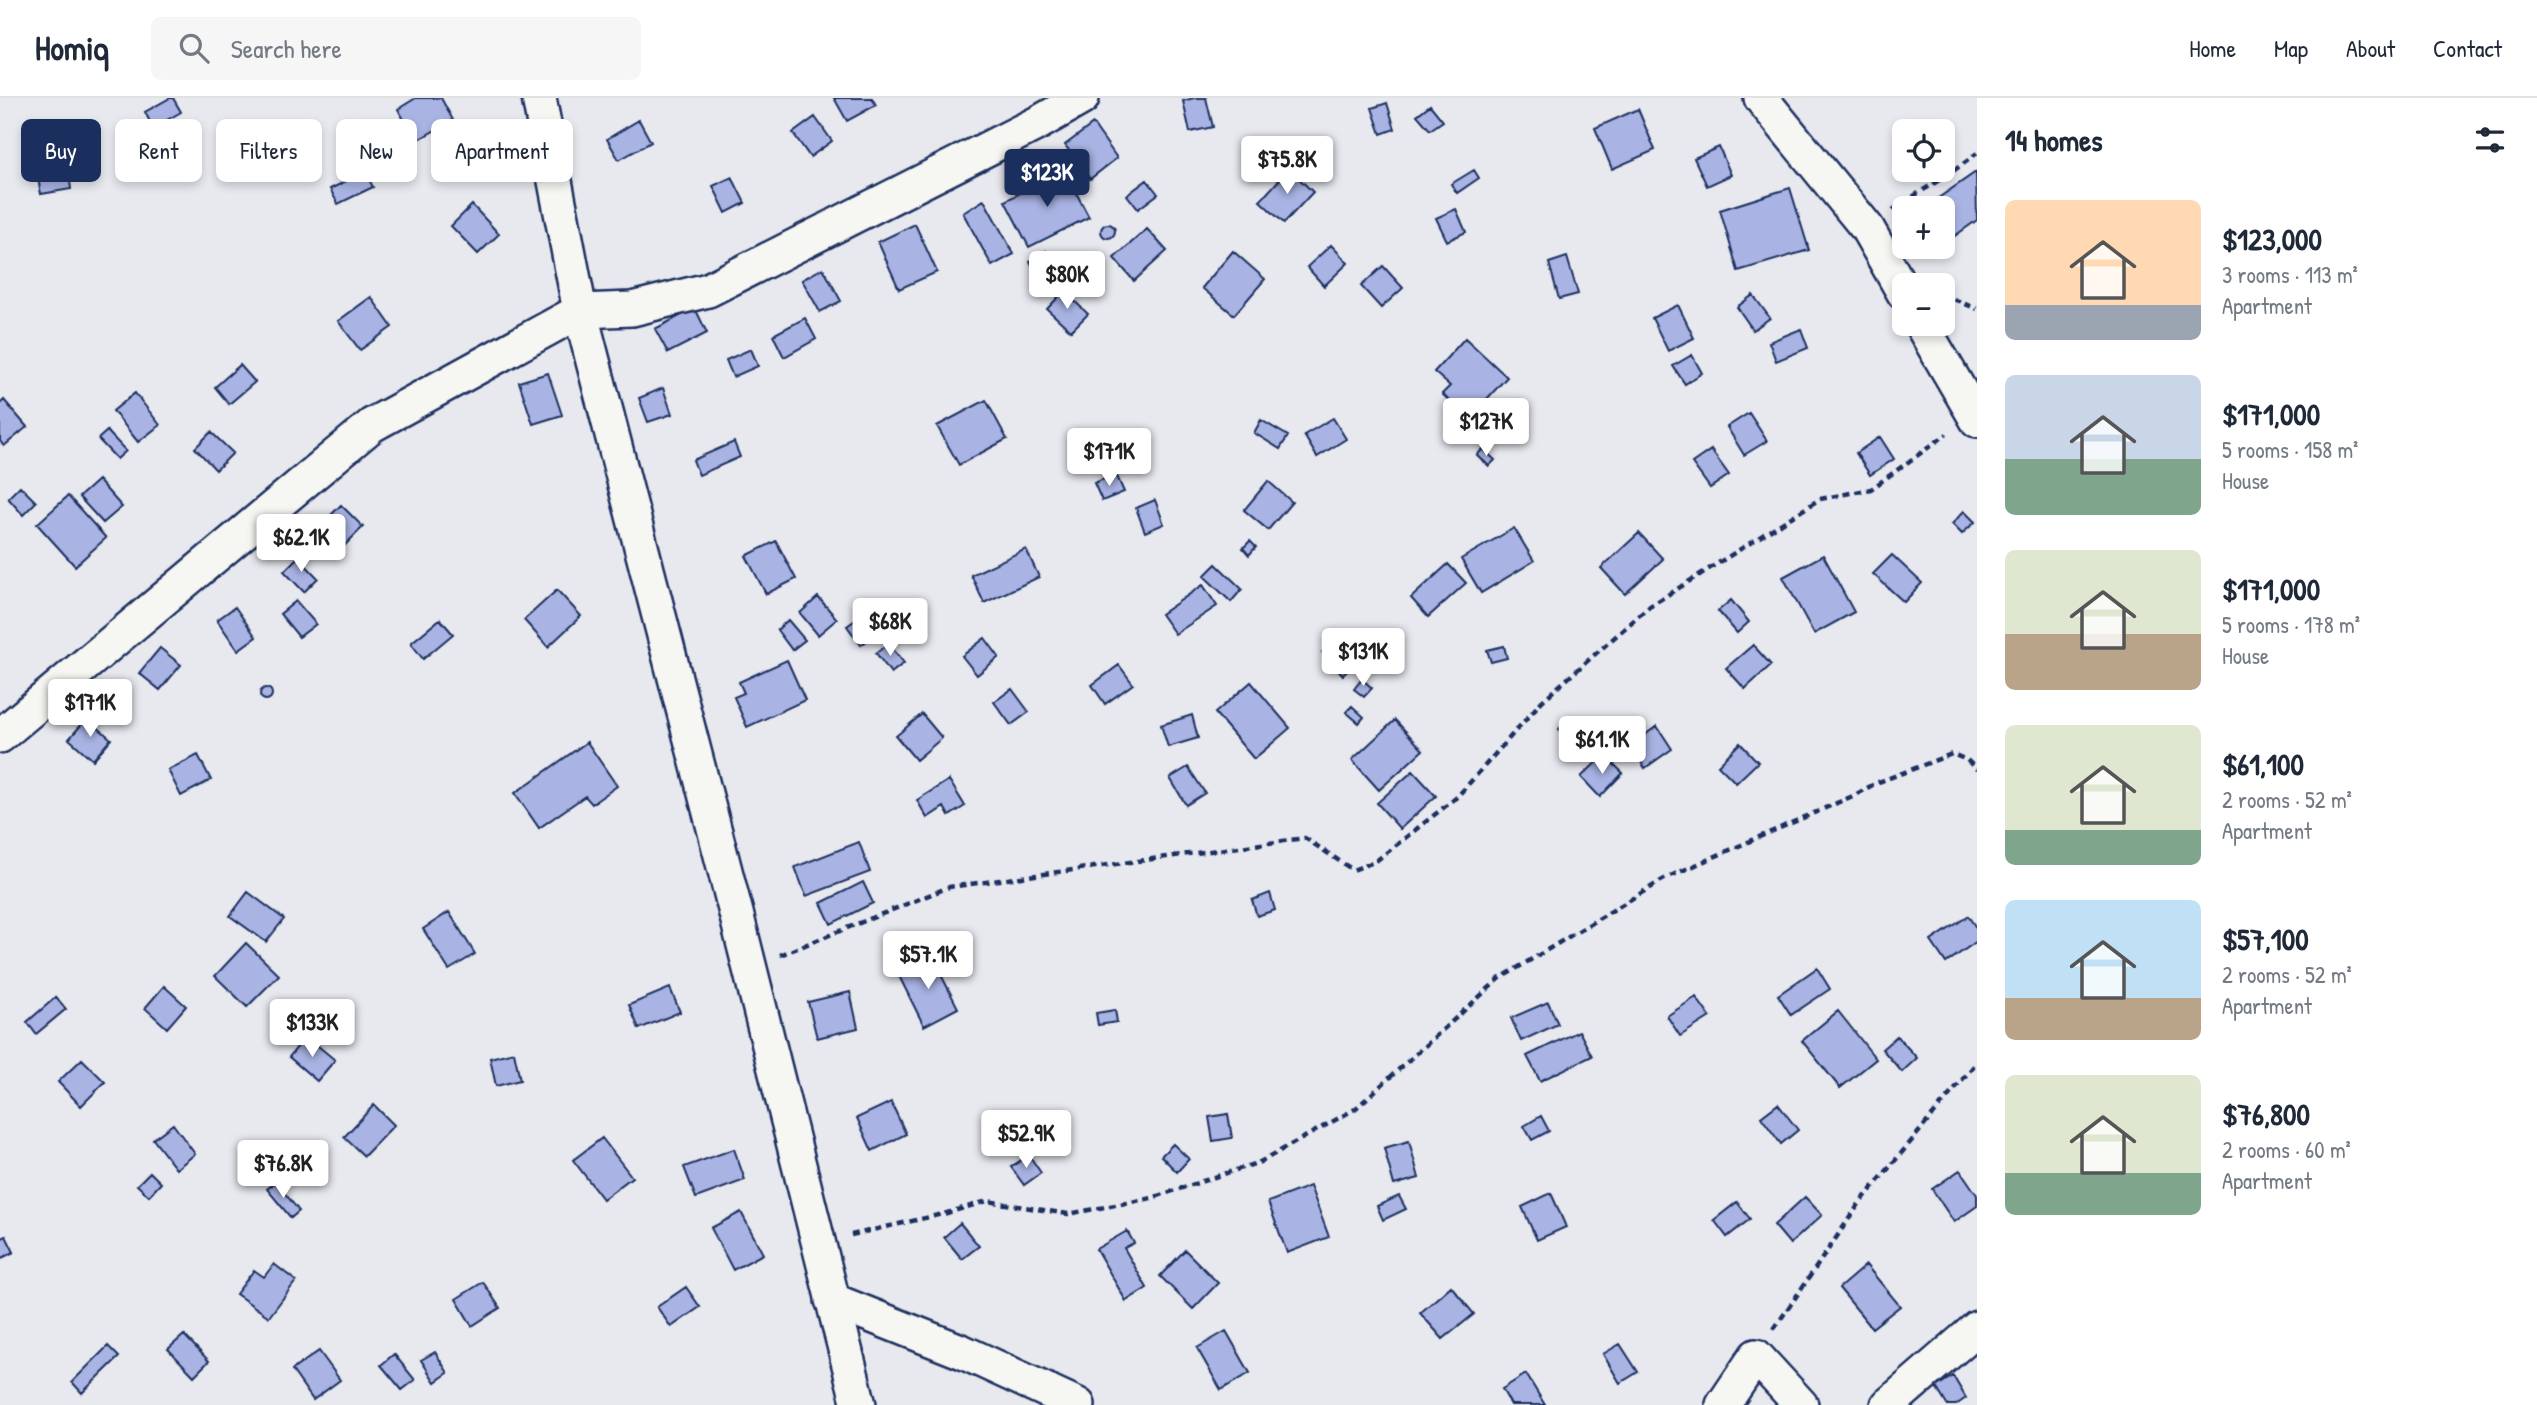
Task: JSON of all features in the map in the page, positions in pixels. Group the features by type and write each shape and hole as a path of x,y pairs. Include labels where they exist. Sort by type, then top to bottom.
{"street":[{"path":"539,98 580,311 859,1405"},
{"path":"0,736 372,425 580,311 632,309 708,290 1082,98"},
{"path":"1761,98 1867,228 1893,273"},
{"path":"1928,336 1975,418"},
{"path":"832,1300 962,1352 1078,1405"},
{"path":"1888,1405 1977,1328"},
{"path":"1723,1405 1756,1356 1801,1405"}],"path":[{"path":"1867,228 1926,187 1957,170 1977,153"},
{"path":"1955,300 1977,309"},
{"path":"749,967 949,887 1305,838 1353,870 1376,861 1457,797 1542,701 1650,606 1820,499 1871,489 1975,418"},
{"path":"818,1242 947,1213 987,1201 1068,1214 1152,1198 1260,1162 1355,1109 1499,979 1665,878 1855,795 1876,783 1952,754 1967,760 1977,770"},
{"path":"1756,1356 1859,1204 1977,1062"}],"building":[{"path":"173,98 181,112 169,119 148,119 145,112"},
{"path":"416,98 441,98 452,119 431,119 431,132 417,140 417,119 404,119 398,109"},
{"path":"834,98 872,98 876,105 847,121"},
{"path":"1206,98 1213,127 1190,132 1183,101"},
{"path":"1387,103 1395,129 1381,134 1372,108"},
{"path":"1430,105 1443,121 1430,130 1417,115"},
{"path":"1638,109 1655,150 1612,169 1595,128"},
{"path":"815,117 832,141 810,157 793,133"},
{"path":"639,120 651,142 619,160 607,139"},
{"path":"1093,124 1117,158 1090,179 1065,145"},
{"path":"1719,147 1731,175 1707,186 1694,158"},
{"path":"1289,169 1313,192 1284,223 1260,201"},
{"path":"1064,170 1089,217 1029,247 1005,201"},
{"path":"1474,170 1479,178 1457,193 1451,184"},
{"path":"1976,172 1977,220 1955,236 1955,196 1941,196"},
{"path":"732,177 745,203 726,213 713,186"},
{"path":"1147,180 1158,194 1138,209 1127,195"},
{"path":"39,182 70,182 71,189 41,194"},
{"path":"344,182 370,182 373,187 338,204 330,189"},
{"path":"1790,188 1809,250 1738,271 1720,210"},
{"path":"984,200 1014,254 992,266 963,213"},
{"path":"472,205 499,234 478,254 451,226"},
{"path":"1456,209 1466,232 1447,241 1436,218"},
{"path":"915,224 937,272 899,289 878,242"},
{"path":"1105,224 1111,224 1115,231 1111,238 1105,238 1101,234 1101,228"},
{"path":"1147,229 1167,251 1134,281 1114,258"},
{"path":"1331,245 1348,263 1324,286 1307,267"},
{"path":"1046,251 1053,263 1036,272 1030,261"},
{"path":"1233,251 1265,279 1234,315 1202,288"},
{"path":"1567,257 1578,294 1559,299 1549,263"},
{"path":"1383,266 1403,288 1381,308 1361,286"},
{"path":"823,268 841,301 820,312 802,280"},
{"path":"1064,291 1088,314 1071,331 1047,309"},
{"path":"1753,295 1770,318 1753,330 1737,307"},
{"path":"371,297 392,327 360,350 338,321"},
{"path":"1678,305 1694,338 1668,351 1652,318"},
{"path":"695,308 707,333 668,353 655,329"},
{"path":"805,318 816,339 784,357 773,335"},
{"path":"1801,329 1808,348 1776,361 1769,342"},
{"path":"1465,338 1507,377 1475,412 1463,401 1456,407 1442,394 1450,386 1434,372"},
{"path":"751,349 758,366 733,377 726,360"},
{"path":"1692,355 1702,373 1685,384 1673,366"},
{"path":"240,365 255,382 229,404 215,387"},
{"path":"548,373 562,415 533,424 519,382"},
{"path":"663,388 672,414 648,422 639,398"},
{"path":"135,393 160,425 138,442 113,411"},
{"path":"4,400 27,427 4,446 0,441 0,404"},
{"path":"986,400 1007,439 959,465 937,426"},
{"path":"1749,413 1767,441 1744,455 1727,427"},
{"path":"1461,415 1475,428 1463,441 1450,428"},
{"path":"1333,418 1346,439 1317,457 1304,435"},
{"path":"1261,420 1288,436 1280,449 1254,433"},
{"path":"107,431 126,451 117,459 98,439"},
{"path":"211,432 233,453 216,470 195,448"},
{"path":"1880,437 1894,459 1870,475 1856,453"},
{"path":"734,442 740,457 699,475 693,460"},
{"path":"1483,449 1495,460 1489,466 1477,455"},
{"path":"1711,450 1729,475 1710,488 1692,463"},
{"path":"1116,474 1124,492 1102,501 1094,483"},
{"path":"98,480 122,507 103,523 79,497"},
{"path":"1268,481 1292,502 1268,530 1244,510"},
{"path":"20,486 36,502 23,515 8,498"},
{"path":"68,496 106,538 75,566 37,524"},
{"path":"1155,500 1164,524 1145,532 1136,508"},
{"path":"341,505 363,527 343,547 321,525"},
{"path":"1964,511 1975,522 1962,534 1952,524"},
{"path":"1514,528 1534,561 1481,593 1461,559"},
{"path":"1639,533 1663,559 1625,594 1601,568"},
{"path":"776,541 796,579 766,594 746,556"},
{"path":"1250,541 1256,547 1249,555 1243,548"},
{"path":"1026,549 1039,577 984,603 971,575"},
{"path":"1823,555 1854,612 1814,634 1783,577"},
{"path":"1892,555 1922,583 1904,602 1873,574"},
{"path":"298,557 318,578 304,592 284,571"},
{"path":"1216,564 1242,589 1231,602 1204,576"},
{"path":"1448,564 1466,583 1428,617 1411,598"},
{"path":"1203,585 1217,606 1175,634 1161,614"},
{"path":"557,590 581,616 548,647 524,620"},
{"path":"818,597 837,619 818,635 800,613"},
{"path":"1731,600 1749,622 1737,633 1718,611"},
{"path":"296,601 316,624 299,637 280,614"},
{"path":"875,606 889,624 861,645 847,626"},
{"path":"235,607 256,637 238,650 217,620"},
{"path":"440,619 453,634 423,659 411,643"},
{"path":"788,620 805,640 792,650 777,630"},
{"path":"1342,633 1363,656 1343,675 1322,652"},
{"path":"985,638 999,657 977,675 962,656"},
{"path":"889,644 904,663 891,673 876,653"},
{"path":"1753,645 1771,665 1745,689 1726,668"},
{"path":"1504,646 1507,658 1491,662 1487,650"},
{"path":"160,648 181,665 160,690 139,673"},
{"path":"787,660 805,700 747,727 734,697 744,693 739,682"},
{"path":"1119,665 1133,684 1105,704 1092,685"},
{"path":"1362,679 1372,688 1364,697 1354,689"},
{"path":"1251,682 1290,728 1254,759 1215,713"},
{"path":"266,688 272,694 266,700 260,694"},
{"path":"1012,689 1029,712 1011,725 994,702"},
{"path":"1352,706 1364,717 1359,723 1346,712"},
{"path":"922,714 942,738 916,760 896,736"},
{"path":"1192,715 1198,738 1168,747 1161,725"},
{"path":"1571,717 1589,735 1576,747 1559,729"},
{"path":"87,718 111,739 93,760 69,739"},
{"path":"1395,720 1423,750 1379,790 1352,760"},
{"path":"1657,726 1672,749 1645,768 1630,746"},
{"path":"587,742 617,786 592,804 585,796 539,828 515,793"},
{"path":"1740,743 1758,762 1736,783 1718,765"},
{"path":"198,755 211,780 181,796 168,770"},
{"path":"1604,755 1623,773 1600,797 1581,777"},
{"path":"1188,767 1205,793 1186,805 1170,778"},
{"path":"1413,771 1436,796 1400,829 1377,803"},
{"path":"949,780 965,806 949,816 944,807 927,818 917,800"},
{"path":"859,842 870,872 806,896 795,867"},
{"path":"863,882 873,903 831,924 821,903"},
{"path":"248,892 284,919 266,942 230,916"},
{"path":"1270,893 1275,910 1257,916 1252,900"},
{"path":"449,912 475,954 449,970 423,929"},
{"path":"1968,916 1977,929 1977,941 1946,963 1931,941"},
{"path":"246,943 279,975 247,1007 215,976"},
{"path":"932,957 958,1008 924,1026 898,974"},
{"path":"1817,968 1830,989 1791,1015 1778,995"},
{"path":"164,986 186,1006 167,1028 145,1008"},
{"path":"670,988 680,1012 639,1029 629,1005"},
{"path":"850,992 858,1028 817,1038 808,1002"},
{"path":"56,997 66,1009 36,1034 27,1022"},
{"path":"1696,997 1710,1017 1680,1036 1667,1016"},
{"path":"1548,1002 1558,1024 1521,1041 1511,1018"},
{"path":"1115,1010 1117,1022 1098,1025 1096,1013"},
{"path":"1838,1011 1876,1059 1840,1088 1802,1041"},
{"path":"1579,1031 1592,1056 1540,1081 1527,1056"},
{"path":"306,1036 335,1060 317,1081 289,1057"},
{"path":"1897,1036 1917,1058 1902,1072 1882,1049"},
{"path":"514,1052 520,1080 496,1086 490,1058"},
{"path":"82,1059 105,1082 81,1106 58,1082"},
{"path":"891,1102 906,1134 872,1151 857,1118"},
{"path":"1778,1104 1798,1130 1781,1144 1761,1117"},
{"path":"374,1105 394,1125 364,1156 344,1137"},
{"path":"1228,1114 1232,1138 1213,1141 1209,1117"},
{"path":"1541,1116 1549,1131 1532,1140 1524,1126"},
{"path":"173,1124 195,1154 176,1169 153,1139"},
{"path":"602,1138 632,1177 603,1199 573,1160"},
{"path":"1409,1141 1419,1178 1394,1185 1384,1148"},
{"path":"1173,1144 1189,1159 1177,1172 1161,1156"},
{"path":"734,1149 745,1180 696,1198 684,1167"},
{"path":"1029,1155 1041,1173 1024,1185 1011,1167"},
{"path":"1960,1170 1977,1195 1977,1206 1954,1222 1932,1189"},
{"path":"150,1172 161,1183 149,1196 137,1185"},
{"path":"276,1182 299,1211 291,1218 267,1189"},
{"path":"1310,1186 1329,1237 1287,1253 1268,1202"},
{"path":"1551,1193 1566,1227 1537,1240 1522,1207"},
{"path":"1399,1196 1406,1209 1383,1220 1377,1206"},
{"path":"1805,1197 1822,1215 1790,1244 1774,1225"},
{"path":"1737,1202 1750,1219 1727,1237 1714,1220"},
{"path":"741,1212 763,1254 733,1270 711,1228"},
{"path":"960,1223 979,1246 962,1259 944,1237"},
{"path":"1127,1231 1134,1243 1124,1248 1147,1288 1126,1301 1096,1249"},
{"path":"6,1236 14,1252 0,1259 0,1239"},
{"path":"1185,1250 1218,1283 1193,1309 1160,1276"},
{"path":"274,1264 296,1281 269,1317 236,1294 254,1270 264,1277"},
{"path":"1866,1265 1900,1306 1872,1328 1839,1288"},
{"path":"483,1282 500,1308 472,1326 456,1299"},
{"path":"1451,1286 1474,1314 1443,1339 1420,1313"},
{"path":"686,1287 700,1307 671,1327 657,1307"},
{"path":"1226,1331 1250,1373 1221,1390 1197,1348"},
{"path":"184,1335 209,1361 194,1376 168,1349"},
{"path":"1620,1344 1638,1372 1620,1383 1603,1354"},
{"path":"108,1346 119,1357 82,1393 72,1382"},
{"path":"319,1351 340,1380 313,1400 292,1370"},
{"path":"435,1352 448,1373 435,1382 421,1360"},
{"path":"394,1354 415,1380 402,1390 381,1365"},
{"path":"1526,1374 1545,1405 1511,1405 1502,1389"},
{"path":"1953,1376 1966,1398 1956,1405 1947,1405 1936,1387"}]}
